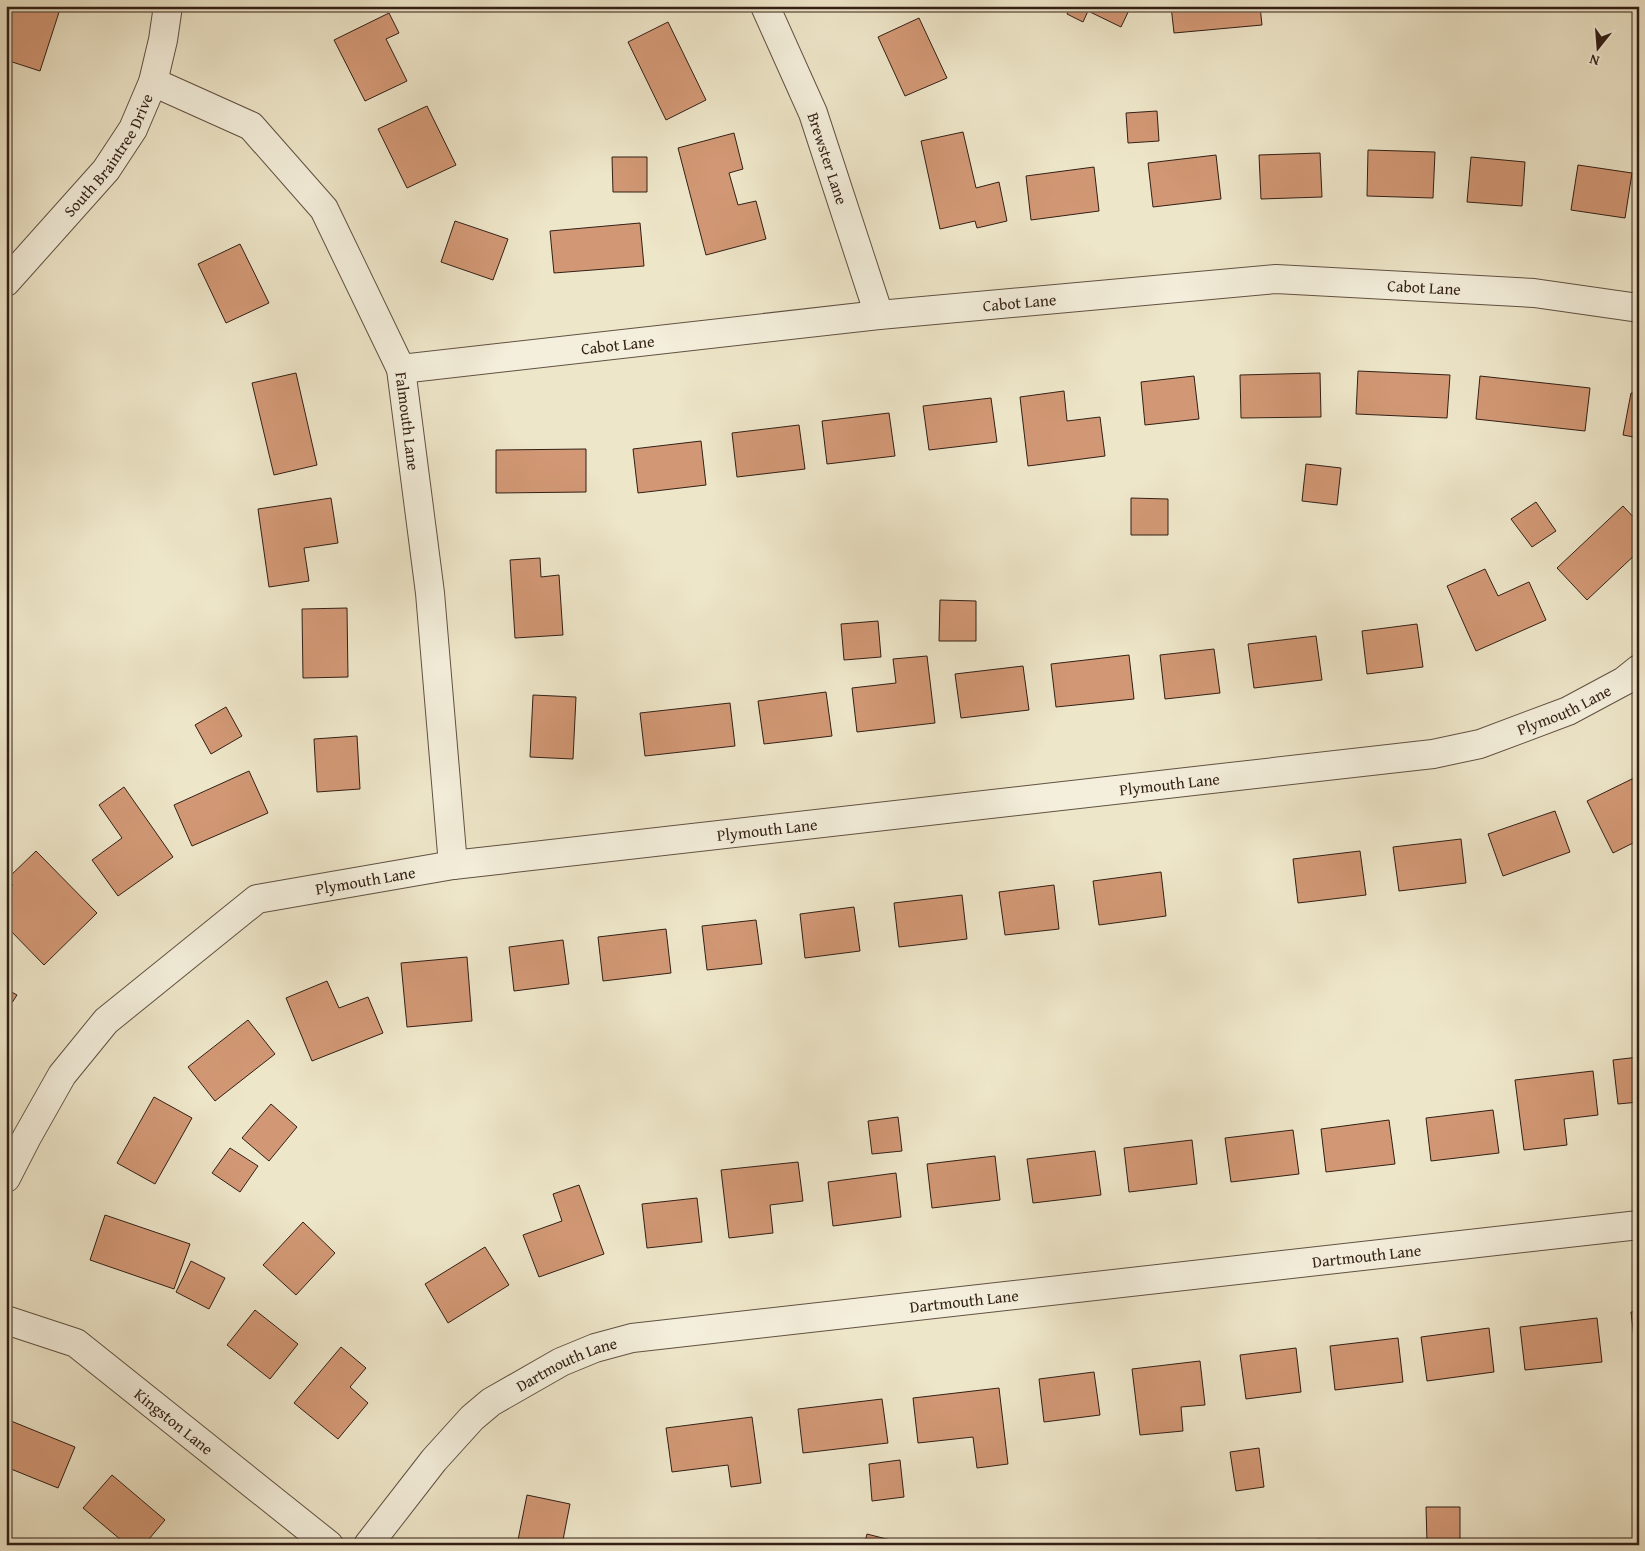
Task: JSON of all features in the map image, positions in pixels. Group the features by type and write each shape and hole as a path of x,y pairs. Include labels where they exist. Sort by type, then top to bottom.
{"street":[{"name":"South Braintree Drive","path":"6,282 106,170 133,129 153,82 163,40 168,6"},
{"name":"Brewster Lane","path":"765,6 814,113 879,316"},
{"name":"Falmouth Lane","path":"153,82 251,126 324,209 401,369 430,593 453,865"},
{"name":"Cabot Lane","path":"401,369 879,316 1276,279 1534,293 1639,308"},
{"name":"Plymouth Lane","path":"6,1178 27,1136 62,1075 106,1021 257,899 453,865 1433,754 1480,744 1568,711 1624,681 1639,669"},
{"name":"Dartmouth Lane","path":"368,1545 434,1460 472,1418 491,1402 561,1362 595,1348 632,1338 1639,1225"},
{"name":"Kingston Lane","path":"6,1320 76,1343 329,1545"}],"building":[{"path":"13,6 61,6 40,71 6,60 6,23"},
{"path":"1070,6 1131,6 1121,27 1088,11 1083,22 1067,14"},
{"path":"1171,6 1260,6 1262,25 1174,33"},
{"path":"389,13 399,33 386,39 407,81 365,101 334,40"},
{"path":"919,18 947,78 905,96 878,37"},
{"path":"668,22 706,100 666,120 628,42"},
{"path":"427,106 456,165 407,188 378,129"},
{"path":"1157,111 1159,141 1128,143 1126,113"},
{"path":"963,132 976,188 999,182 1007,221 977,228 975,221 940,229 921,141"},
{"path":"734,133 743,169 729,173 738,205 756,201 766,239 706,255 678,148"},
{"path":"1368,150 1435,152 1433,198 1367,196"},
{"path":"1320,153 1322,197 1261,199 1259,155"},
{"path":"1216,155 1221,199 1153,207 1148,163"},
{"path":"612,157 647,157 647,192 613,192"},
{"path":"1471,157 1525,162 1522,206 1467,202"},
{"path":"1578,165 1632,173 1625,218 1571,210"},
{"path":"1094,167 1099,211 1031,220 1026,176"},
{"path":"455,221 508,239 493,280 441,262"},
{"path":"640,223 644,266 554,273 550,231"},
{"path":"240,244 269,303 226,323 198,264"},
{"path":"1358,371 1450,375 1447,418 1356,414"},
{"path":"296,373 317,465 274,475 252,383"},
{"path":"1320,373 1321,417 1241,418 1240,375"},
{"path":"1194,376 1199,419 1145,425 1141,382"},
{"path":"1480,376 1590,388 1585,431 1476,419"},
{"path":"1064,391 1067,421 1100,417 1105,456 1028,466 1020,397"},
{"path":"1631,393 1639,394 1639,438 1623,435"},
{"path":"991,398 997,442 929,450 923,406"},
{"path":"889,413 895,456 827,464 822,421"},
{"path":"799,425 805,469 737,477 732,433"},
{"path":"701,441 706,485 638,493 633,449"},
{"path":"586,449 586,492 496,493 496,450"},
{"path":"1306,464 1341,468 1337,505 1302,501"},
{"path":"331,498 338,543 304,548 309,581 269,587 258,509"},
{"path":"1131,498 1168,499 1168,535 1131,535"},
{"path":"1536,502 1556,531 1532,547 1511,519"},
{"path":"1623,506 1639,523 1639,551 1587,600 1557,568"},
{"path":"540,558 541,577 559,575 563,635 515,638 510,560"},
{"path":"1485,569 1498,596 1529,582 1546,620 1476,651 1447,586"},
{"path":"940,600 976,601 976,641 939,641"},
{"path":"347,608 348,677 303,678 302,609"},
{"path":"878,621 881,657 844,660 841,624"},
{"path":"1417,624 1423,667 1367,674 1362,631"},
{"path":"1316,636 1322,680 1254,688 1248,644"},
{"path":"1214,649 1220,693 1165,699 1160,655"},
{"path":"1129,655 1134,699 1056,707 1051,664"},
{"path":"927,656 935,723 857,732 852,688 896,683 893,659"},
{"path":"1023,666 1029,710 961,718 955,674"},
{"path":"826,692 832,736 764,744 758,701"},
{"path":"533,695 576,697 573,759 530,757"},
{"path":"730,703 735,746 645,756 640,713"},
{"path":"226,707 242,736 211,754 195,725"},
{"path":"357,736 360,789 317,792 314,739"},
{"path":"249,771 268,813 192,846 174,805"},
{"path":"1636,777 1639,783 1639,840 1613,853 1587,801"},
{"path":"124,787 173,857 118,896 92,860 122,838 99,805"},
{"path":"1555,811 1570,852 1503,876 1488,834"},
{"path":"1461,839 1466,883 1399,891 1393,847"},
{"path":"36,851 97,913 44,965 6,926 6,892 13,885 7,879"},
{"path":"1360,851 1366,895 1298,903 1293,859"},
{"path":"1161,872 1166,916 1099,925 1093,881"},
{"path":"1054,885 1059,929 1005,935 999,892"},
{"path":"962,895 967,939 899,947 894,903"},
{"path":"854,907 860,951 805,958 800,914"},
{"path":"756,920 762,964 707,970 702,926"},
{"path":"666,929 671,973 603,981 598,937"},
{"path":"563,940 569,984 514,991 509,947"},
{"path":"467,957 472,1021 407,1027 401,963"},
{"path":"327,981 339,1008 368,997 383,1033 312,1061 286,998"},
{"path":"6,989 17,995 6,1012"},
{"path":"248,1020 275,1054 215,1101 188,1067"},
{"path":"1639,1057 1639,1102 1618,1104 1613,1060"},
{"path":"1593,1071 1598,1115 1564,1119 1567,1145 1524,1150 1515,1080"},
{"path":"154,1097 192,1118 155,1184 117,1163"},
{"path":"271,1104 297,1127 269,1161 242,1138"},
{"path":"1493,1110 1499,1153 1431,1161 1426,1118"},
{"path":"898,1117 902,1151 872,1154 868,1121"},
{"path":"1389,1120 1395,1164 1326,1172 1321,1129"},
{"path":"1293,1130 1299,1174 1231,1182 1225,1138"},
{"path":"1192,1140 1197,1184 1129,1192 1124,1148"},
{"path":"230,1148 258,1166 240,1192 212,1173"},
{"path":"1095,1151 1101,1195 1033,1203 1027,1159"},
{"path":"995,1156 1000,1200 932,1208 927,1164"},
{"path":"798,1162 803,1201 770,1205 773,1233 729,1238 721,1170"},
{"path":"896,1173 901,1217 833,1226 828,1182"},
{"path":"579,1185 604,1254 539,1277 523,1235 562,1221 553,1194"},
{"path":"697,1198 702,1242 647,1248 642,1204"},
{"path":"105,1215 190,1244 174,1289 90,1260"},
{"path":"303,1222 335,1253 296,1295 263,1265"},
{"path":"485,1247 509,1285 448,1323 425,1284"},
{"path":"191,1261 225,1278 209,1309 176,1292"},
{"path":"255,1310 298,1344 270,1379 227,1345"},
{"path":"1639,1311 1639,1356 1636,1356 1631,1312"},
{"path":"1597,1318 1602,1362 1525,1370 1520,1327"},
{"path":"1489,1328 1494,1372 1427,1381 1421,1337"},
{"path":"1398,1338 1403,1382 1335,1390 1330,1346"},
{"path":"341,1347 366,1368 350,1387 368,1403 338,1439 294,1403"},
{"path":"1296,1348 1301,1392 1246,1399 1240,1355"},
{"path":"1200,1361 1205,1405 1181,1407 1183,1431 1140,1435 1132,1369"},
{"path":"1094,1372 1100,1415 1044,1422 1039,1379"},
{"path":"999,1388 1008,1464 977,1468 973,1437 918,1443 913,1398"},
{"path":"882,1399 888,1443 803,1453 798,1409"},
{"path":"752,1417 761,1483 731,1487 728,1465 672,1472 666,1428"},
{"path":"6,1419 75,1447 58,1488 6,1467"},
{"path":"1259,1448 1264,1487 1236,1491 1230,1452"},
{"path":"900,1460 904,1497 872,1501 869,1464"},
{"path":"112,1475 165,1520 144,1545 127,1545 83,1508"},
{"path":"527,1495 570,1504 562,1545 517,1545"},
{"path":"1426,1507 1460,1507 1460,1542 1427,1542"},
{"path":"867,1534 898,1542 897,1545 864,1545"},
{"path":"1317,1539 1348,1541 1348,1545 1316,1545"}]}
